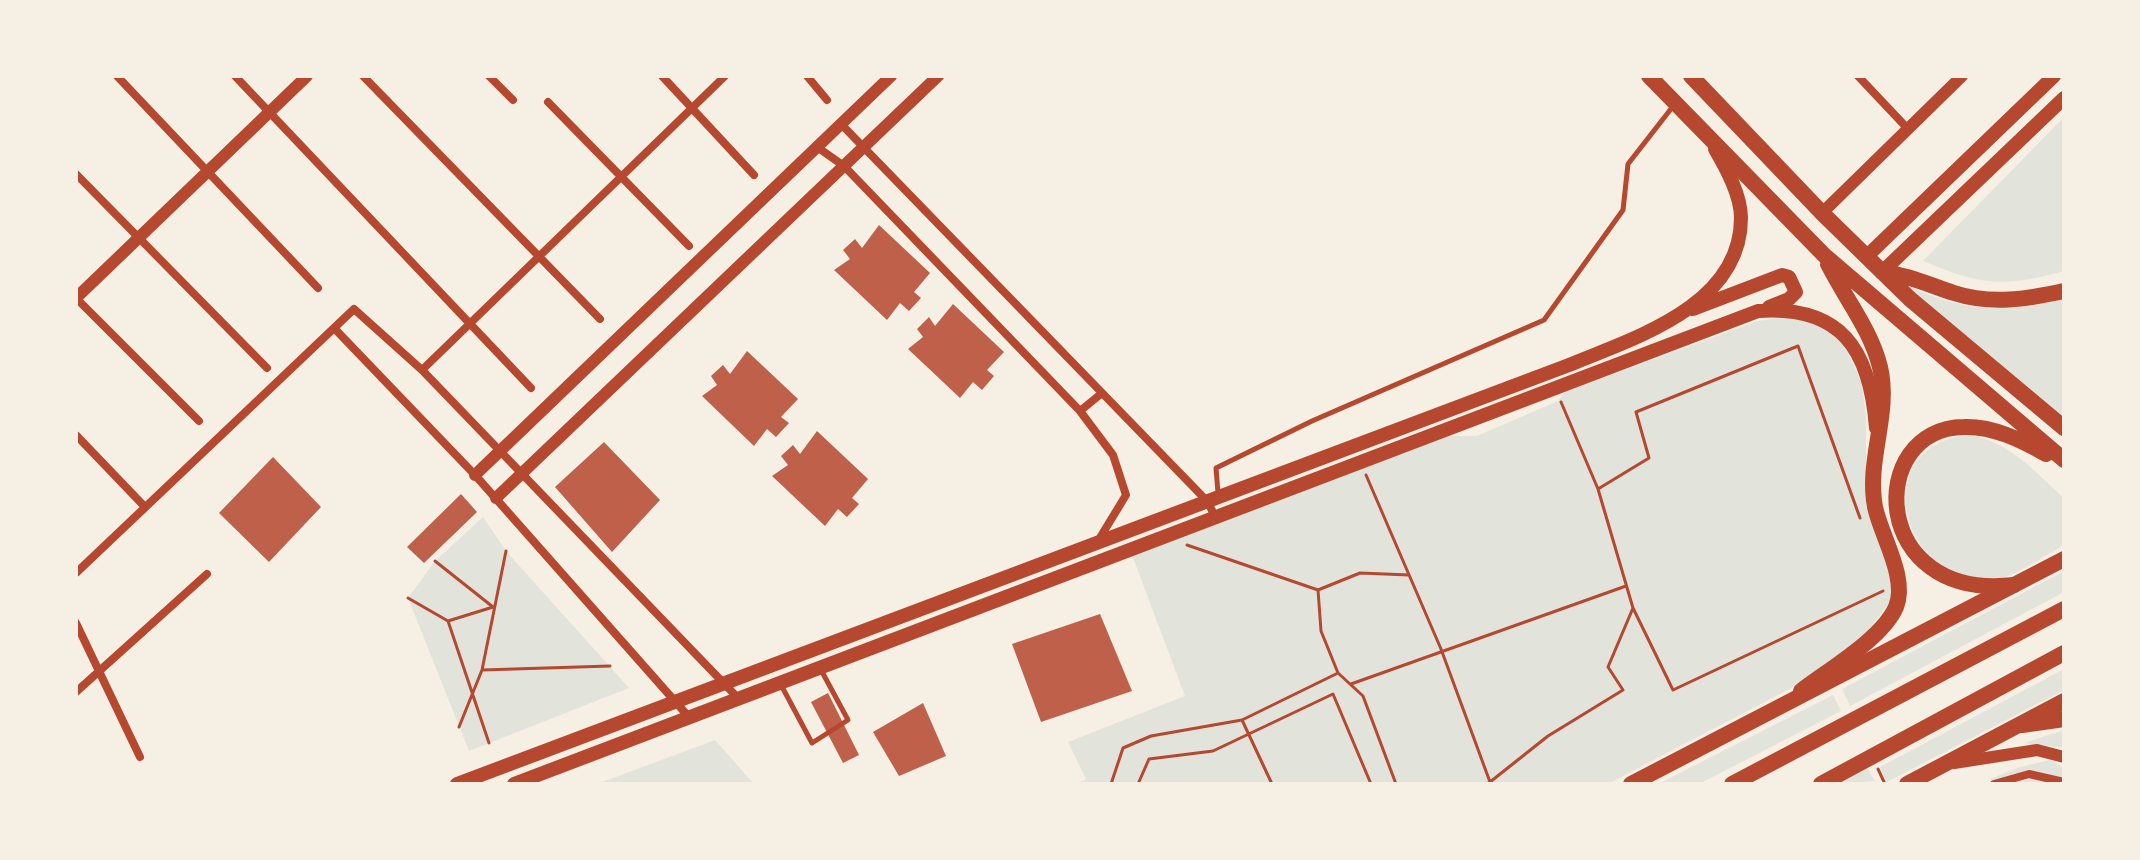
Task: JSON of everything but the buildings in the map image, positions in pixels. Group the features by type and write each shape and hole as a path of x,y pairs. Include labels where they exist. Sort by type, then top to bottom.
{"main road":[{"path":"1649,76 1824,255 2064,460"},
{"path":"1691,76 1866,257 1961,344 2064,428"},
{"path":"1866,257 2054,76"},
{"path":"1882,272 2064,98"},
{"path":"457,784 1214,500 1663,326 1686,311 1716,282 1734,254 1741,217 1726,168 1709,137"},
{"path":"1779,708 1877,632 1896,606 1899,591 1875,504 1883,393 1881,369 1873,344 1824,255"},
{"path":"1882,272 1904,274 1955,294 1991,301 2024,300 2064,291"},
{"path":"514,784 1789,299 1796,292 1795,283 1782,275 1686,311"},
{"path":"1758,311 1802,311 1820,316 1842,331 1854,348 1871,395 1877,445"},
{"path":"2015,585 1977,586 1955,581 1932,569 1912,551 1898,525 1895,499 1899,476 1910,455 1925,441 1944,430 1964,427 2014,437 2064,467"},
{"path":"1631,784 2064,559"},
{"path":"1732,784 2064,609"},
{"path":"841,639 848,656"},
{"path":"1821,784 2064,653"},
{"path":"1907,784 2064,701"},
{"path":"2020,726 2064,719"}],"street":[{"path":"117,76 318,288"},
{"path":"235,76 472,322 531,388"},
{"path":"199,421 76,298 307,76"},
{"path":"363,76 600,319"},
{"path":"489,76 513,100"},
{"path":"662,76 754,175"},
{"path":"422,370 725,76"},
{"path":"807,76 827,100"},
{"path":"475,475 891,76"},
{"path":"496,498 938,76"},
{"path":"1858,76 1908,129"},
{"path":"1822,213 1962,76"},
{"path":"548,102 689,246"},
{"path":"841,124 1102,393 1214,500 1215,517"},
{"path":"817,147 844,166 1080,411 1113,455 1126,495 1096,544"},
{"path":"76,174 267,368"},
{"path":"76,573 354,309 422,370 498,453 737,697"},
{"path":"334,328 496,498 688,716"},
{"path":"1080,411 1102,393"},
{"path":"76,435 145,507"},
{"path":"76,692 207,574"},
{"path":"76,623 140,757"},
{"path":"1943,765 2037,750 2064,757"},
{"path":"1994,784 2029,774 2064,782"}],"lane":[{"path":"1214,500 1216,468 1312,421 1544,320 1623,210 1628,164 1676,103"},
{"path":"780,682 812,743 848,720 820,667"}],"path":[{"path":"1598,489 1649,458 1636,412 1798,346 1860,518"},
{"path":"1554,387 1598,489 1633,608 1673,690 1885,590"},
{"path":"1363,468 1441,649 1488,783 1548,736 1623,690 1608,667 1633,608"},
{"path":"1187,545 1318,590 1360,573 1410,575"},
{"path":"459,727 482,670 506,551"},
{"path":"435,561 493,607"},
{"path":"1351,684 1441,649 1626,586"},
{"path":"1318,590 1321,631 1338,673 1363,696 1396,784"},
{"path":"408,598 448,621 489,743"},
{"path":"448,621 493,607"},
{"path":"482,670 610,666"},
{"path":"1111,784 1123,748 1151,736 1242,720 1338,673"},
{"path":"1138,784 1149,759 1213,751 1333,694 1371,784"},
{"path":"1242,720 1272,784"}],"shaded area":[{"path":"2064,117 2064,271 2024,280 1992,281 1960,275 1923,261"},
{"path":"1897,280 1939,299 1979,307 2019,307 2064,299 2064,420"},
{"path":"1798,318 1832,331 1844,345 1862,383 1866,417 1866,505 1893,583 1893,598 1860,641 1803,682 1608,784 1076,784 1086,779 1068,742 1185,696 1132,555 1447,436 1477,436 1558,401 1565,392 1758,321"},
{"path":"1971,435 2010,451 2064,498 2064,545 1998,579 1965,577 1939,564 1919,542 1908,516 1906,488 1916,463 1937,444"},
{"path":"483,517 506,551 629,688 469,751 408,598 435,561"},
{"path":"2064,571 2064,592 1850,706 1842,689"},
{"path":"2064,669 2064,690 1887,782 1880,767"},
{"path":"1833,695 1841,711 1699,784 1658,784"},
{"path":"2064,730 2064,748 2024,743"},
{"path":"715,740 754,784 597,784"},
{"path":"2050,760 2064,768 2064,784 1993,784 1990,779 2020,767"},
{"path":"1867,768 1875,781 1835,784"}]}
